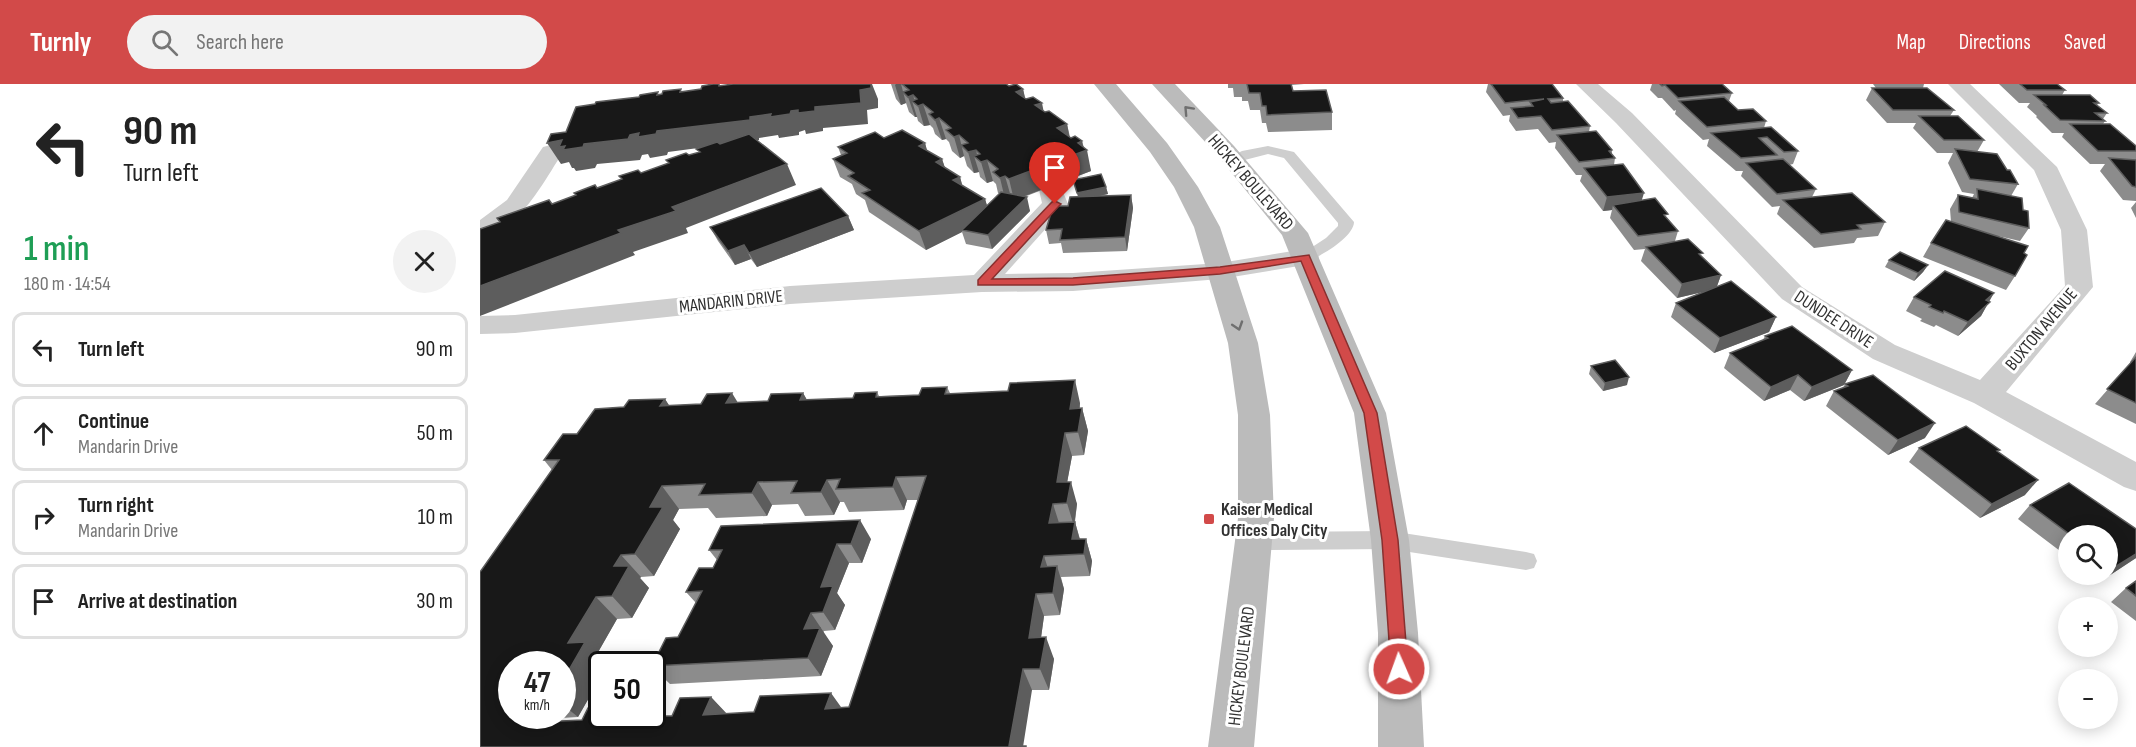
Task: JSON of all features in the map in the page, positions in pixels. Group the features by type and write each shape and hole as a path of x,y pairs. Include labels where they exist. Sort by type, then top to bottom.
{"main road":[{"name":"HICKEY BOULEVARD","path":"1105,84 1159,148 1186,187 1207,227 1243,343 1254,415 1256,541 1231,747"},
{"name":"HICKEY BOULEVARD","path":"1163,84 1233,159 1295,233 1370,413 1390,540 1398,633 1401,747"}],"street":[{"name":"DUNDEE DRIVE","path":"1586,84 1624,118 1792,293 1884,351 1985,395 2136,478"},
{"name":"BUXTON AVENUE","path":"1958,84 2046,167 2074,230 2079,287 1985,395"},
{"path":"480,232 516,205 551,152"},
{"path":"982,283 1055,204 1051,190"},
{"name":"MANDARIN DRIVE","path":"480,325 515,324 790,295 1220,271 1305,257"}],"lane":[{"path":"1233,159 1260,150 1283,151 1289,155 1346,222 1346,227 1332,241 1305,257"},
{"path":"1256,541 1390,540 1526,561"}],"building":[{"path":"719,84 719,86 733,84 871,84 871,88 860,90 861,103 815,107 815,111 798,113 798,110 791,111 790,114 770,117 771,114 750,117 750,120 657,131 656,134 638,137 639,133 630,135 628,139 584,144 583,147 563,150 565,146 559,147 562,140 547,143 551,134 566,132 576,107 658,92 657,95 662,94 663,91 681,89 680,92 701,89 702,86"},
{"path":"902,84 1006,84 1009,86 1016,84 1023,89 1016,92 1026,99 1033,97 1042,103 1035,105 1045,112 1049,111 1067,124 1057,128 1071,138 1075,136 1082,141 1078,143 1087,150 1009,179 1005,176 1000,178 993,172 998,169 987,160 981,162 974,156 980,154 976,150 968,152 961,145 968,143 959,135 954,137 946,130 951,128 939,118 935,120 929,114 933,112 923,104 918,106 912,101 917,99 913,95 908,97 903,92 909,90"},
{"path":"1247,84 1291,84 1293,91 1326,90 1332,112 1267,115 1266,106 1262,106 1260,93 1249,93"},
{"path":"1491,84 1552,84 1563,98 1548,99 1551,103 1568,101 1590,126 1552,130 1541,116 1518,118 1511,108 1533,106 1530,102 1544,99 1505,103"},
{"path":"1660,84 1722,84 1732,93 1678,98 1665,85"},
{"path":"2020,84 2057,84 2065,90 2027,90"},
{"path":"1872,88 1927,88 1954,110 1893,110"},
{"path":"2034,95 2090,95 2099,103 2094,103 2107,113 2095,113 2105,121 2060,120"},
{"path":"1724,97 1738,110 1753,109 1766,121 1707,127 1679,101"},
{"path":"1919,116 1958,116 1984,140 1944,140"},
{"path":"2070,124 2110,124 2136,146 2136,151 2098,151"},
{"path":"1771,127 1798,151 1784,152 1767,137 1759,138 1777,155 1741,158 1711,133"},
{"path":"902,130 925,143 919,146 942,159 936,162 960,177 953,180 985,199 919,231 862,193 870,190 848,176 854,173 833,159 847,153 838,147 875,132 884,138"},
{"path":"1596,131 1612,150 1609,151 1615,158 1579,162 1557,135"},
{"path":"749,134 787,164 672,207 676,211 618,230 621,233 480,286 480,229 500,222 497,218 549,200 552,204 595,185 597,188 622,179 619,176 638,170 641,173 669,163 666,160 686,153 689,155 700,152 696,149"},
{"path":"1955,149 1997,154 2018,184 1970,179"},
{"path":"2109,158 2136,160 2136,187 2132,186"},
{"path":"1783,159 1816,189 1777,194 1746,163"},
{"path":"1623,164 1644,193 1607,197 1584,168"},
{"path":"1101,174 1106,187 1077,193 1073,180"},
{"path":"821,188 848,216 749,253 744,245 728,251 710,227"},
{"path":"1977,189 2022,198 2023,210 2028,211 2029,228 1959,212 1958,195 1978,199"},
{"path":"1001,192 1027,197 988,235 962,230"},
{"path":"1852,193 1885,222 1857,225 1861,229 1821,234 1783,200"},
{"path":"1131,195 1125,237 1060,240 1062,229 1046,230 1053,206 1068,206 1070,197"},
{"path":"1655,198 1668,214 1664,215 1678,231 1638,236 1613,205"},
{"path":"1946,220 2028,246 2024,253 2027,255 2015,276 1931,243"},
{"path":"1688,239 1703,253 1699,254 1721,275 1682,284 1646,247"},
{"path":"1900,252 1928,265 1918,273 1889,260"},
{"path":"1945,271 1994,293 1986,300 1990,302 1968,322 1929,307 1931,305 1914,297"},
{"path":"1731,281 1776,317 1720,338 1676,303"},
{"path":"1792,326 1852,370 1812,387 1798,375 1771,387 1730,353"},
{"path":"2136,357 2136,403 2107,389"},
{"path":"1615,360 1629,377 1605,383 1591,366"},
{"path":"1873,375 1935,423 1898,440 1834,391 1848,386 1845,384"},
{"path":"1075,380 1070,409 1082,408 1078,432 1065,433 1057,482 1071,482 1067,503 1053,504 1049,523 1075,522 1072,539 1086,539 1084,554 1044,556 1041,567 1057,566 1053,593 1036,594 1029,638 1046,637 1040,669 1023,669 1009,746 1026,747 480,747 480,572 559,460 544,460 563,434 577,434 595,409 624,407 629,400 665,399 660,406 701,404 707,394 732,393 726,403 768,401 771,394 803,393 800,400 853,398 855,393 877,392 876,397 919,395 922,388 947,387 945,394 1008,391 1010,383","holes":["926,476 849,707 825,709 831,693 760,696 754,712 703,715 711,697 680,698 672,716 666,716 666,729 588,729 588,708 582,720 576,720 576,729 498,729 498,651 576,651 576,658 585,642 568,643 596,597 612,596 629,566 614,566 621,555 635,554 663,507 650,507 662,486 705,484 699,495 752,493 758,482 797,481 791,493 821,492 827,480 840,479 836,489 893,487 896,477"]},
{"path":"1966,426 2038,480 1992,504 1919,448"},
{"path":"2069,483 2136,529 2136,554 2118,565 2118,525 2058,526 2030,505"},
{"path":"860,520 851,544 837,544 821,587 833,586 823,612 811,613 804,629 820,628 808,658 666,665 666,651 660,651 666,638 678,637 702,591 686,592 699,568 713,568 722,550 709,550 721,526"},
{"path":"2136,581 2136,596 2126,588"}],"place":[{"name":"Kaiser Medical Offices Daly City","path":"1209,519"}],"route":[{"path":"1055,204 982,283 1073,282 1220,271 1305,257 1370,413 1390,540 1399,669"}]}
